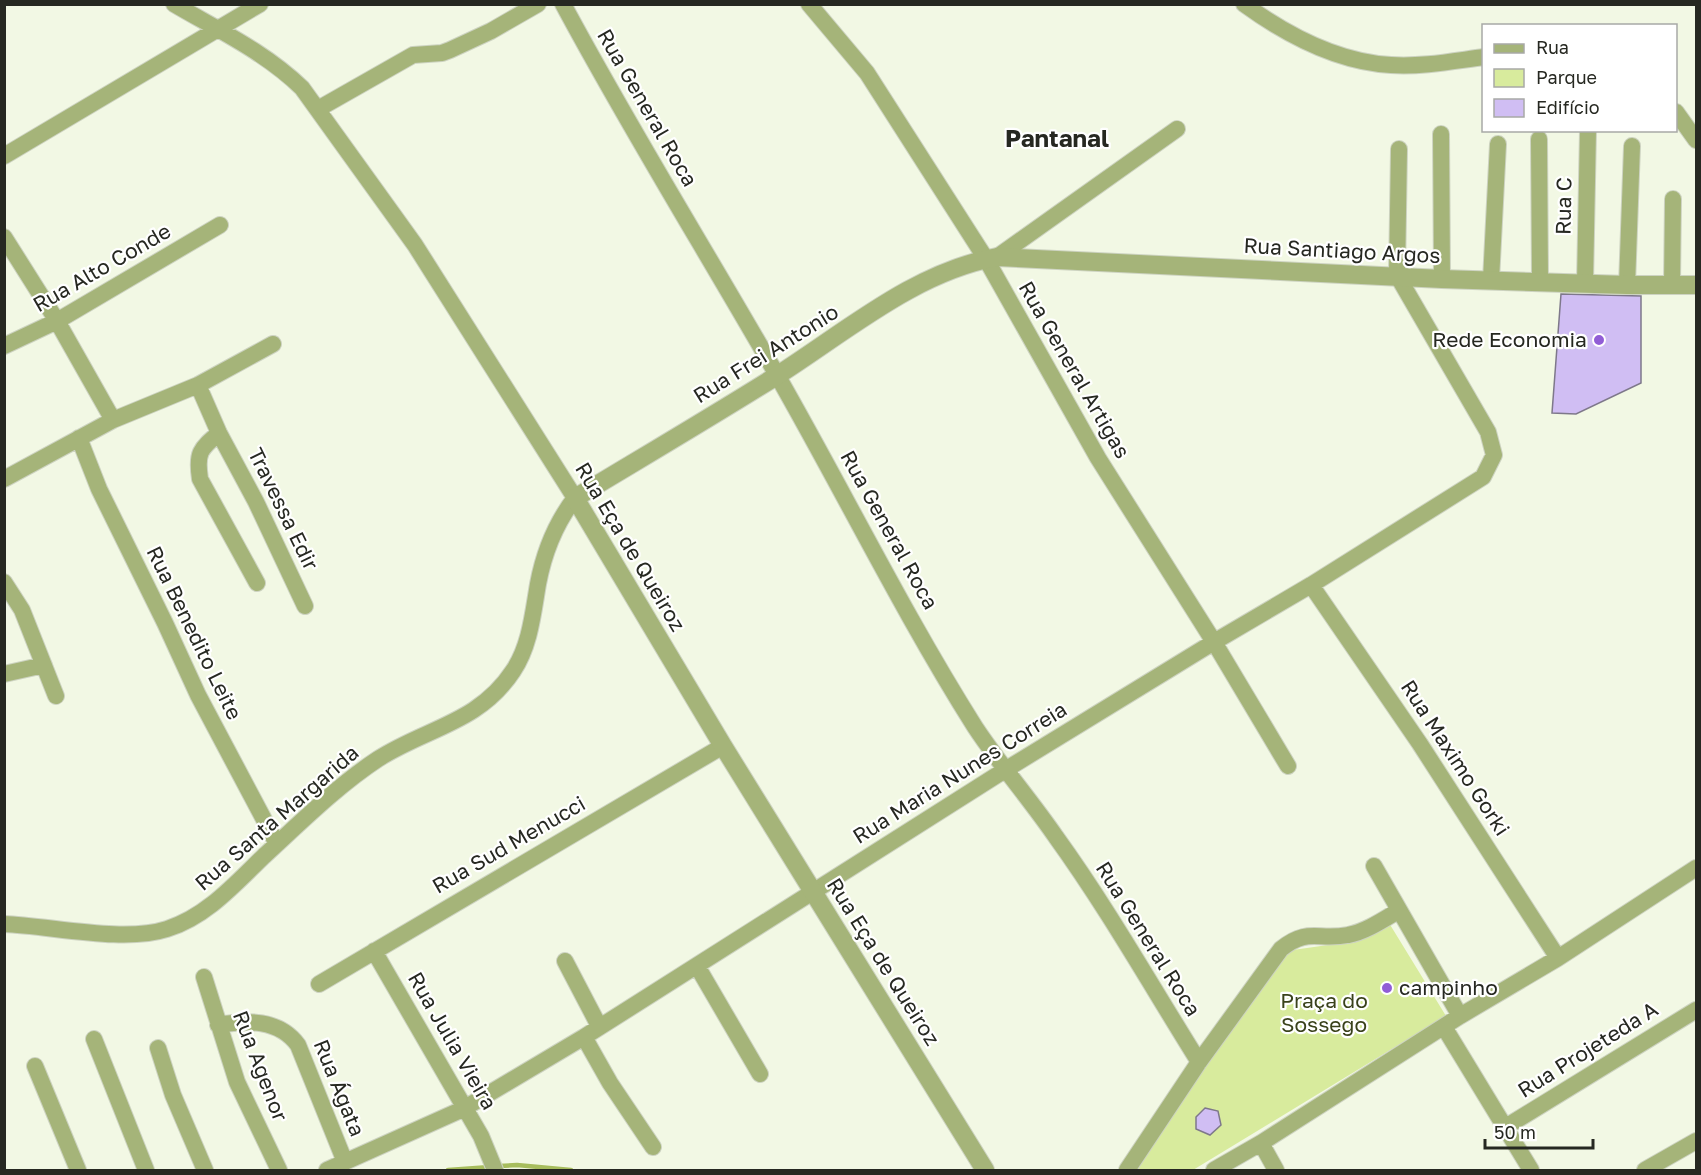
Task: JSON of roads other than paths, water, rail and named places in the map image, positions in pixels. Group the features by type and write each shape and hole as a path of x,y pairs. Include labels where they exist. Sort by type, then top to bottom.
{"street":[{"name":"Rua Eça de Queiroz","path":"174,4 267,58 285,71 302,88 415,245 575,498 723,746 985,1170"},
{"path":"4,156 260,4"},
{"path":"318,110 412,56 450,50 491,31 538,4"},
{"name":"Rua General Roca","path":"563,4 602,77 777,376 906,609 975,727 1056,836 1110,917 1199,1062"},
{"name":"Rua General Artigas","path":"809,4 867,73 991,258 1098,458 1214,642 1288,766"},
{"path":"1245,5 1273,25 1312,45 1346,58 1373,64 1425,65 1482,57"},
{"path":"1677,113 1696,140"},
{"name":"Rua Frei Antonio","path":"575,498 777,376 912,288 951,271 991,258 1177,129"},
{"name":"Rua C","path":"1585,283 1588,132"},
{"path":"1441,134 1442,279"},
{"path":"1539,139 1540,281"},
{"path":"1491,280 1498,144"},
{"path":"1627,285 1632,146"},
{"path":"1397,275 1399,149"},
{"path":"1672,285 1673,199"},
{"name":"Rua Alto Conde","path":"4,346 57,321 220,225"},
{"path":"4,237 57,321 113,420"},
{"name":"Rua Santiago Argos","path":"991,258 1397,275 1442,279 1696,285"},
{"name":"Rua Maria Nunes Correia","path":"327,1170 463,1108 584,1037 1005,770 1311,585 1483,477 1494,455 1488,432 1397,275"},
{"path":"4,479 113,420 198,385 273,344"},
{"name":"Travessa Edir","path":"198,385 219,433 256,502 305,606"},
{"path":"219,433 203,446 197,460 200,478 257,583"},
{"name":"Rua Benedito Leite","path":"79,438 99,489 165,622 198,695 277,844"},
{"name":"Rua Santa Margarida","path":"4,924 147,934 169,929 216,903 277,844 369,765 395,750 461,720 497,692 514,670 524,649 530,631 544,557 555,528 575,498"},
{"path":"4,582 22,610 56,696"},
{"name":"Rua Maximo Gorki","path":"1311,585 1420,744 1558,958"},
{"path":"4,674 44,665"},
{"name":"Rua Sud Menucci","path":"319,984 723,746"},
{"path":"1374,866 1460,1016"},
{"path":"1214,1170 1261,1143 1460,1016 1558,958 1696,868"},
{"path":"1127,1170 1199,1062 1281,949 1294,939 1304,936 1350,935 1398,911"},
{"name":"Rua Julia Vieira","path":"374,951 489,1154 495,1170"},
{"path":"565,961 599,1026"},
{"path":"697,966 760,1074"},
{"name":"Rua Agenor","path":"204,977 237,1082 279,1170"},
{"name":"Rua Projeteda A","path":"1504,1128 1696,1010"},
{"name":"Rua Ágata","path":"218,1025 247,1021 259,1022 272,1025 292,1036 298,1045 345,1162"},
{"path":"1444,1027 1531,1170"},
{"path":"584,1037 610,1083 653,1147"},
{"path":"94,1039 147,1170"},
{"path":"158,1048 173,1095 205,1170"},
{"path":"35,1066 78,1170"},
{"path":"1645,1170 1696,1141"},
{"path":"1261,1143 1276,1170"}],"waterway":[{"path":"499,1166 517,1165 571,1170"},
{"path":"448,1170 490,1167"}],"place":[{"name":"Rede Economia","path":"1599,340"},
{"name":"campinho","path":"1387,988"}],"district":[{"name":"Pantanal","path":"1057,139"}],"park label":[{"name":"Praça do Sossego","path":"1324,1013"}]}
